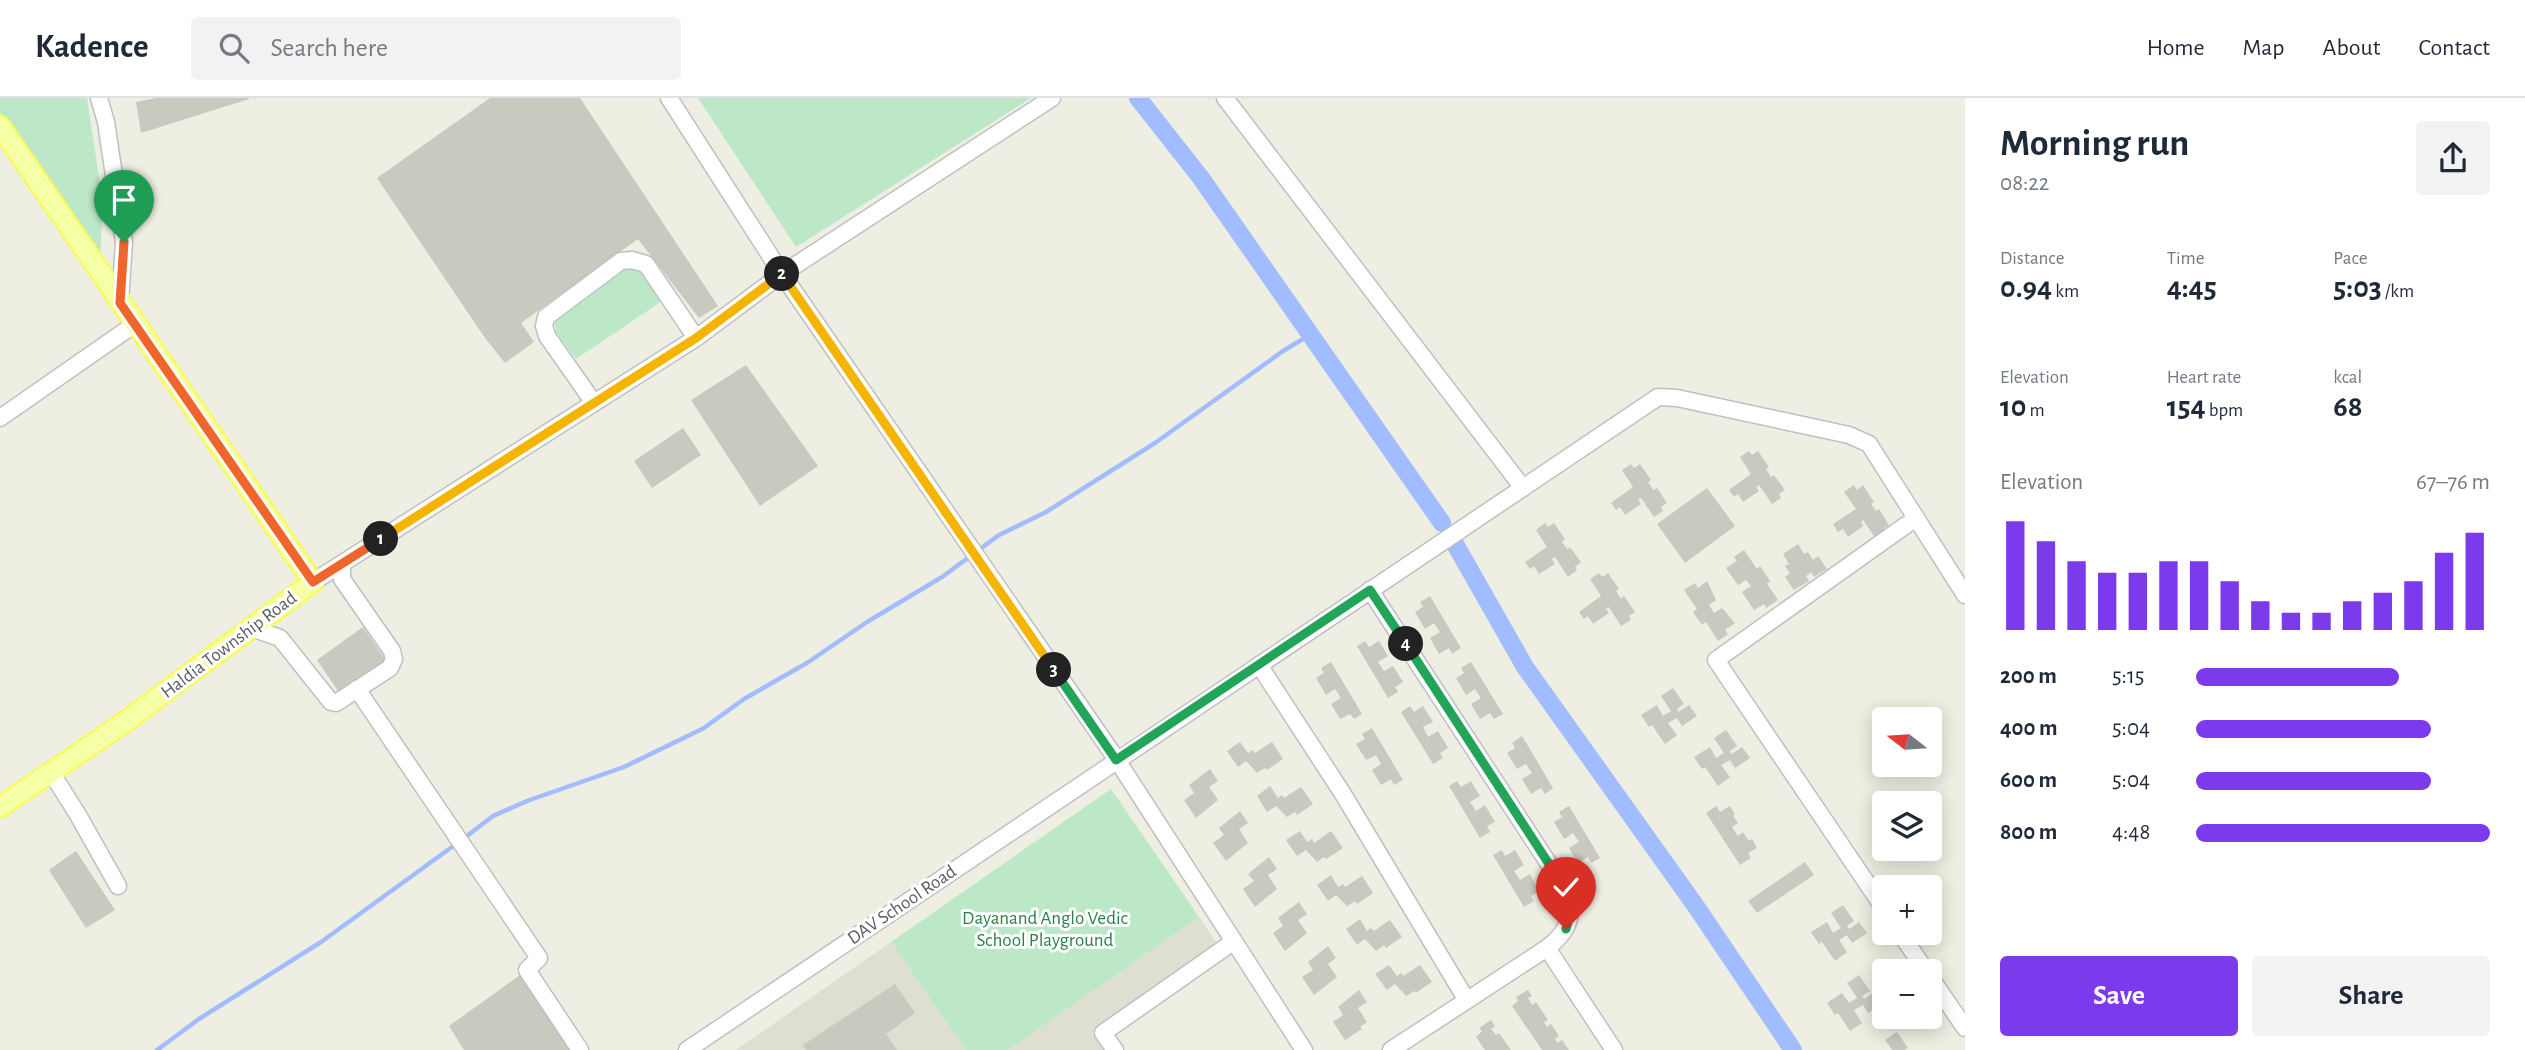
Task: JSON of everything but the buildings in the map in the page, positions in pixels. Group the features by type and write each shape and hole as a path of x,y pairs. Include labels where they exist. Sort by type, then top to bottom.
{"main road":[{"name":"Haldia Township Road","path":"0,126 313,582 125,722 0,807"}],"street":[{"path":"99,98 106,122 124,241 120,303"},
{"path":"669,98 782,274 1116,760 1304,1050"},
{"path":"313,582 696,338 782,274 1052,98"},
{"path":"1225,98 1522,488"},
{"path":"594,403 547,335 544,326 546,317 621,261 632,260 646,264 696,338"},
{"path":"0,418 135,324"},
{"name":"DAV School Road","path":"687,1050 1658,397 1677,397 1849,435 1869,443 1965,595"},
{"path":"1872,891 1716,660 1916,518"},
{"path":"251,628 280,638 331,702 336,703 390,668 394,659 392,651 342,579 342,564"},
{"path":"1370,590 1562,884 1569,900 1571,916 1558,940 1391,1050"},
{"path":"1259,665 1343,794 1466,999"},
{"path":"357,689 539,958 527,970 580,1050"},
{"path":"51,772 118,886"},
{"path":"1115,1050 1103,1033 1233,942"},
{"path":"1547,948 1614,1050"},
{"path":"1942,994 1965,1028"}],"shaded area":[{"path":"1199,917 1218,945 1092,1033 1103,1050 1008,1050"},
{"path":"891,942 966,1050 736,1050"}],"green space":[{"path":"0,98 87,98 103,204 100,258 0,113"},
{"path":"698,98 1031,98 796,247"},
{"path":"622,268 641,271 662,301 576,359 556,332 554,320"},
{"name":"Dayanand Anglo Vedic School Playground","path":"1111,789 1199,917 1008,1050 966,1050 891,942"}],"waterway":[{"path":"1138,98 1201,178 1442,523"},
{"path":"463,839 493,816 527,801 624,767 704,728 744,699 807,663 867,622 942,577 999,535 1046,512 1155,443 1283,351 1311,334"},
{"path":"1455,544 1525,667 1695,905 1793,1050"},
{"path":"157,1050 199,1019 321,942 456,844"}],"route":[{"path":"124,242 120,303 313,582 696,338 782,274 1116,760 1370,590 1562,884 1569,900 1571,916 1566,929"}]}
